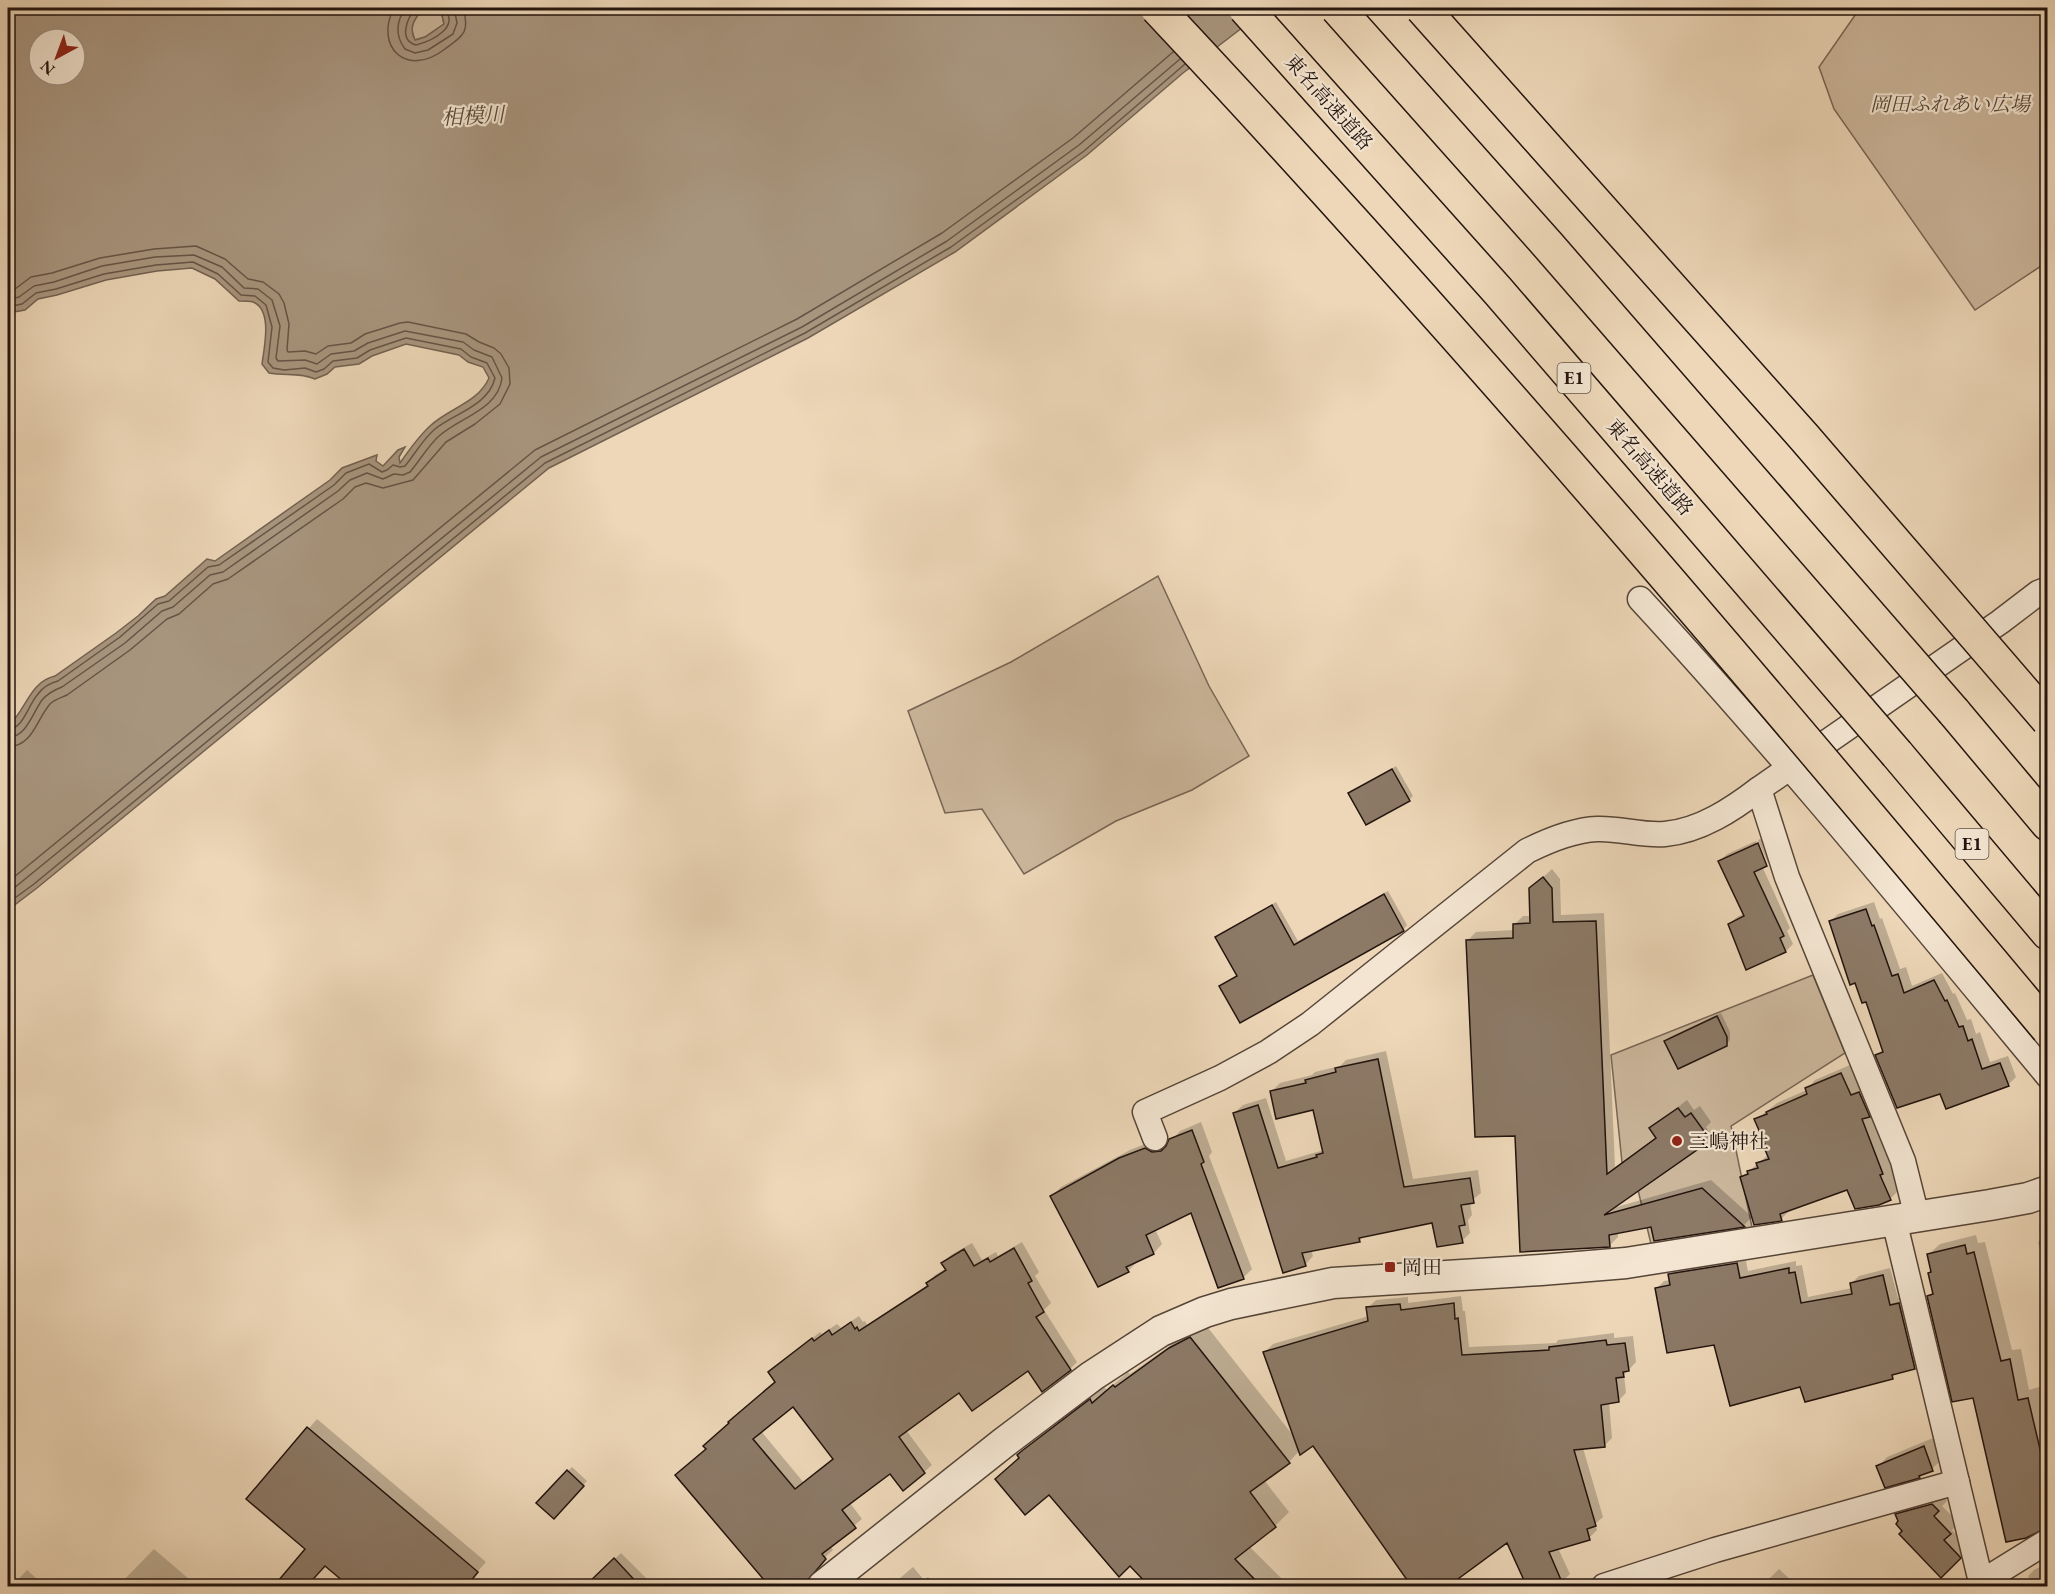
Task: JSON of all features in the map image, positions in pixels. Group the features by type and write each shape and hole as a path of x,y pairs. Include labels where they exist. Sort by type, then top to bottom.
{"highway":[{"path":"1157,8 1473,355 1834,773 2048,1029"},
{"name":"東名高速道路","path":"1245,8 1498,291 1732,561 2048,933"},
{"path":"1337,8 1736,459 2048,824"},
{"path":"1422,8 1804,437 2048,720"}],"street":[{"path":"1155,1138 1145,1112 1249,1062 1310,1024 1527,851 1572,833 1597,829 1651,835 1682,831 1722,814 1740,804 2038,593 2048,590"},
{"path":"1640,599 1791,768 2048,1076"},
{"path":"1759,789 1787,877 1904,1161 1905,1219 1957,1482 1981,1585 2048,1541"},
{"path":"824,1587 1038,1415 1092,1376 1161,1331 1205,1312 1231,1304 1333,1283 1626,1263 1990,1205 2028,1198 2048,1191"},
{"path":"1604,1587 1715,1550 1957,1482"}],"green space":[{"path":"423,8 435,8 442,15 444,24 425,37 415,40 412,26"},
{"name":"岡田ふれあい広場","path":"1860,8 2047,8 2047,262 1975,310 1834,109 1819,67"},
{"path":"1158,576 1209,686 1249,756 1192,790 1116,821 1024,874 982,809 945,813 908,711 1011,662"},
{"path":"1813,975 1845,1053 1731,1126 1753,1232 1652,1248 1638,1190 1624,1182 1611,1055"}],"water":[{"name":"相模川","path":"8,8 423,8 412,27 415,40 425,37 444,24 442,15 435,8 1268,8 1183,73 1087,155 955,252 808,338 549,468 8,910 8,726 39,684 55,676 116,633 156,599 165,596 207,559 215,561 330,480 342,468 377,455 376,461 383,466 398,450 405,447 399,457 400,463 430,426 478,394 489,378 483,367 468,362 459,355 406,344 372,356 359,364 335,367 327,374 315,379 269,373 262,364 266,330 263,313 259,306 253,302 239,301 215,279 192,268 157,271 106,280 38,299 25,310 14,312 8,319"}],"building":[{"path":"1392,769 1410,801 1366,825 1348,793"},
{"path":"1758,843 1767,866 1754,872 1784,936 1780,938 1786,952 1746,970 1728,924 1744,916 1718,861"},
{"path":"1543,877 1552,888 1553,922 1596,921 1607,1174 1656,1138 1649,1128 1678,1108 1685,1117 1691,1113 1704,1131 1698,1136 1704,1145 1604,1215 1702,1188 1745,1227 1654,1241 1651,1227 1609,1235 1610,1247 1520,1252 1515,1136 1475,1137 1466,940 1513,938 1513,924 1530,923 1529,888"},
{"path":"1384,894 1404,931 1240,1023 1219,986 1237,976 1215,937 1272,905 1294,945"},
{"path":"1866,909 1892,976 1898,974 1904,993 1934,980 1945,1001 1947,1000 1959,1027 1963,1026 1968,1041 1972,1039 1982,1069 2000,1063 2009,1086 1946,1109 1940,1094 1897,1108 1875,1055 1883,1052 1866,1002 1862,1003 1855,983 1850,985 1829,921"},
{"path":"1717,1016 1727,1037 1727,1046 1678,1069 1664,1041"},
{"path":"1378,1059 1404,1187 1470,1178 1474,1203 1461,1205 1465,1225 1459,1226 1463,1243 1437,1247 1432,1223 1359,1238 1360,1242 1302,1253 1306,1266 1283,1273 1233,1113 1258,1105 1278,1168 1317,1157 1316,1155 1323,1153 1313,1110 1276,1119 1270,1091 1306,1083 1305,1080 1336,1072 1335,1068"},
{"path":"1841,1073 1851,1095 1859,1092 1870,1117 1862,1119 1883,1174 1880,1175 1891,1200 1879,1205 1855,1209 1847,1190 1780,1214 1782,1221 1754,1225 1740,1177 1748,1174 1747,1171 1758,1168 1756,1163 1769,1159 1754,1119 1807,1094 1805,1088"},
{"path":"1192,1130 1204,1162 1201,1164 1244,1279 1218,1288 1191,1213 1146,1235 1154,1254 1126,1267 1129,1272 1098,1287 1050,1196 1119,1158 1145,1148 1152,1152 1161,1151 1169,1139"},
{"path":"1965,1245 1967,1254 1974,1252 2001,1361 2010,1359 2018,1400 2028,1398 2048,1483 2048,1527 2026,1538 2006,1542 1973,1398 1952,1402 1927,1296 1933,1294 1928,1273 1931,1272 1927,1254"},
{"path":"1014,1248 1032,1281 1028,1283 1044,1312 1036,1317 1071,1370 1042,1392 1028,1371 972,1411 959,1393 899,1437 925,1473 903,1491 890,1474 842,1510 856,1528 822,1554 826,1559 802,1587 770,1587 675,1475 706,1449 703,1446 728,1422 775,1382 768,1372 812,1338 814,1341 829,1330 832,1335 851,1322 859,1331 928,1286 926,1283 946,1270 941,1263 964,1249 974,1266 988,1258 990,1262","holes":["793,1407 833,1459 795,1489 753,1439"]},
{"path":"1737,1263 1740,1278 1789,1268 1789,1273 1795,1272 1801,1303 1852,1294 1850,1283 1883,1275 1890,1305 1899,1303 1915,1369 1892,1375 1893,1379 1805,1402 1800,1387 1730,1406 1714,1345 1667,1353 1655,1288 1670,1285 1668,1274"},
{"path":"1454,1303 1462,1355 1549,1350 1549,1347 1606,1340 1607,1345 1625,1343 1629,1371 1623,1372 1624,1377 1616,1378 1619,1402 1601,1405 1605,1447 1574,1450 1596,1526 1587,1529 1590,1540 1549,1552 1564,1587 1527,1587 1507,1543 1447,1587 1412,1587 1313,1446 1300,1455 1263,1352 1368,1321 1366,1307 1400,1304 1401,1310"},
{"path":"1190,1337 1290,1463 1250,1492 1276,1527 1235,1559 1262,1587 1150,1587 1130,1566 1119,1577 1049,1495 1025,1515 995,1479 1019,1458 1017,1455 1090,1399 1092,1403 1113,1385 1115,1387 1169,1348"},
{"path":"307,1427 478,1572 466,1587 350,1587 325,1566 306,1587 273,1587 305,1549 246,1499"},
{"path":"1924,1446 1933,1471 1919,1476 1920,1478 1885,1488 1876,1466"},
{"path":"567,1470 584,1486 554,1519 536,1503"},
{"path":"1932,1504 1939,1511 1934,1516 1951,1534 1944,1540 1961,1558 1941,1578 1899,1534 1902,1531 1896,1524 1898,1521 1895,1514"},
{"path":"614,1558 641,1587 584,1587"}],"place":[{"name":"三嶋神社","path":"1677,1141"},
{"name":"岡田","path":"1390,1267"}]}
